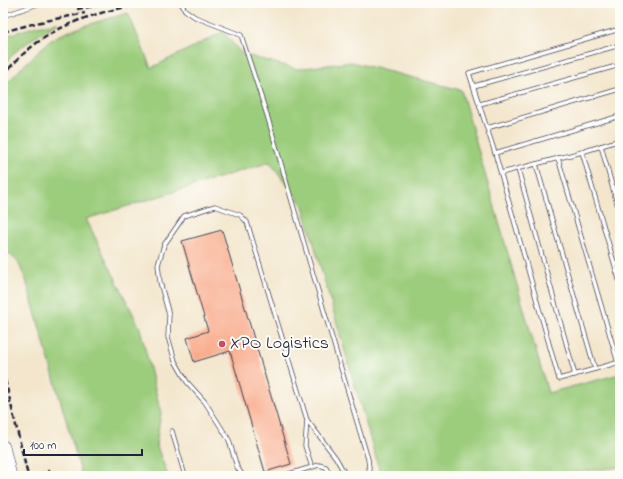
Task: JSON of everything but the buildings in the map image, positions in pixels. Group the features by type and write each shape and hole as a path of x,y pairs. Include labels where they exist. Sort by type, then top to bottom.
{"highway":[{"path":"3,447 10,476"}],"lane":[{"path":"3,16 41,3"},
{"path":"181,3 185,10 195,17 241,35 267,115 368,460 370,476"},
{"path":"558,158 619,362 559,379 501,173 469,73 620,29"},
{"path":"474,86 620,45"},
{"path":"480,104 620,65"},
{"path":"487,128 620,89"},
{"path":"495,153 620,116"},
{"path":"501,173 582,152 620,140"},
{"path":"601,146 620,214"},
{"path":"582,152 620,283"},
{"path":"536,164 595,369"},
{"path":"518,169 575,375"},
{"path":"242,476 237,467 229,440 205,402 187,382 175,361 168,337 169,315 160,282 158,265 164,245 184,216 215,206 240,215 247,222 307,420 336,458 346,474 345,476"},
{"path":"307,420 305,446 312,466"},
{"path":"172,431 185,476"},
{"path":"282,476 319,465 326,468 331,476"}],"green space":[{"path":"128,13 151,68 223,32 242,54 297,69 351,62 461,90 548,393 620,374 620,467 546,476 381,476 303,206 270,162 86,219 140,328 161,413 156,444 168,476 82,476 26,280 18,262 3,248 3,88 20,69 56,37 83,26"},
{"path":"58,23 35,37 15,52 3,66 3,37 36,26"}],"railway":[{"path":"77,9 114,3"},
{"path":"132,5 150,3"},
{"path":"3,76 31,47 63,27 99,14 138,5"},
{"path":"3,32 36,23 85,13"},
{"path":"3,371 28,476"},
{"path":"48,470 52,476"}],"place":[{"name":"XPO Logistics","path":"222,344"}]}
